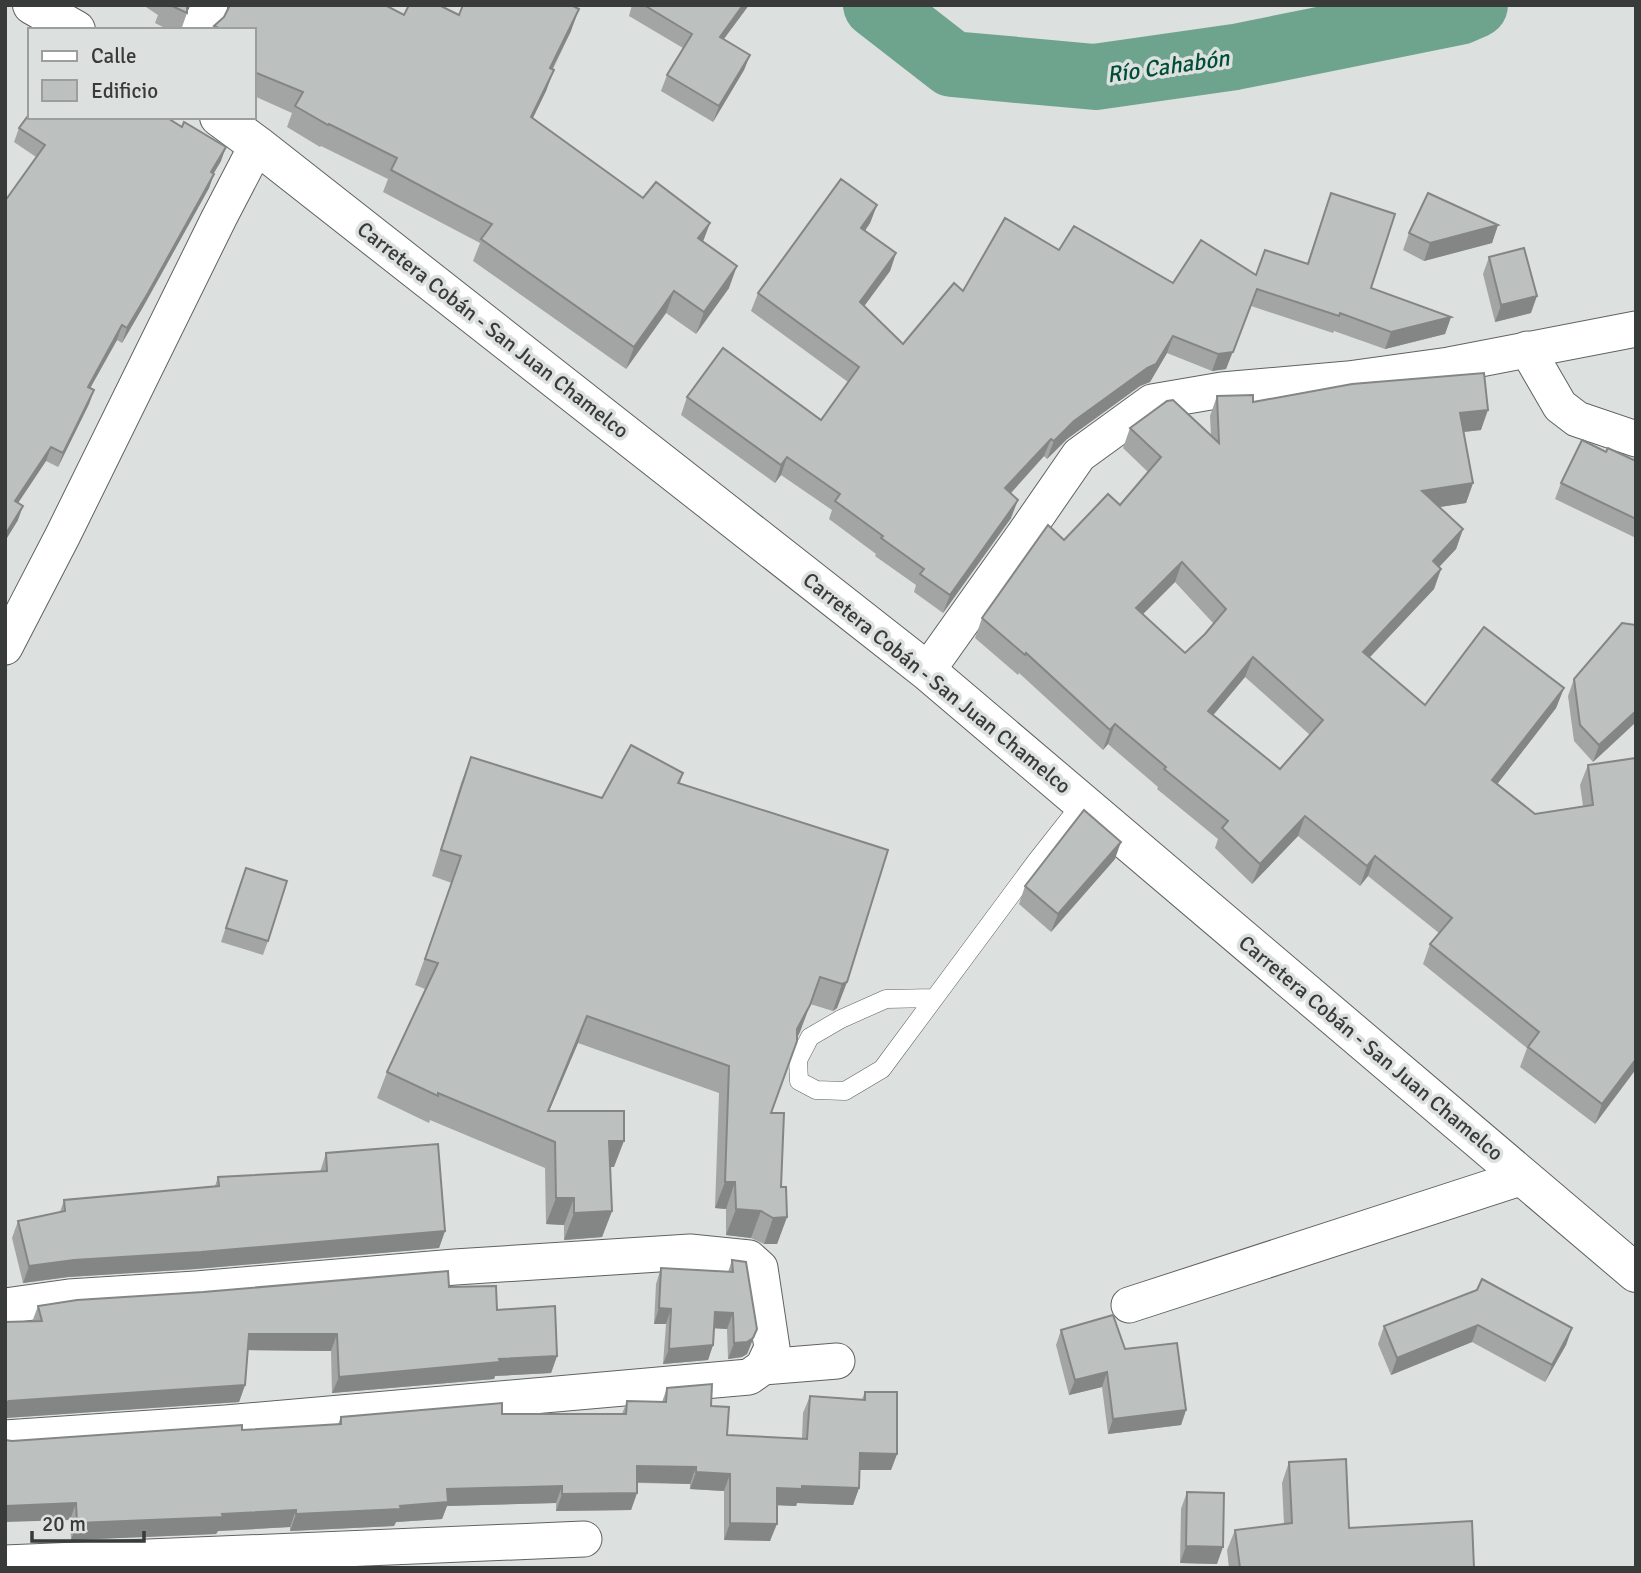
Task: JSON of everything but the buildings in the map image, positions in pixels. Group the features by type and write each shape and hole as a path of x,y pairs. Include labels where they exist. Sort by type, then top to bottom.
{"main road":[{"path":"32,5 72,28"},
{"name":"Carretera Cobán - San Juan Chamelco","path":"222,119 927,671 1636,1273"}],"street":[{"path":"199,28 210,5"},
{"path":"5,647 257,145"},
{"path":"927,671 1079,455 1153,402 1222,390 1361,378 1449,365 1636,329"},
{"path":"1527,349 1560,406 1577,419 1636,439"},
{"path":"1129,1305 1522,1177"},
{"path":"5,1306 69,1297 690,1252 748,1258 760,1268 772,1349 763,1367 749,1377 239,1422 5,1438"},
{"path":"763,1367 836,1361"},
{"path":"5,1563 584,1539"}],"lane":[{"path":"934,998 886,999 841,1018 810,1037 798,1060 799,1081 816,1090 845,1091 881,1069 934,998 1037,860 1083,803"}],"waterway":[{"name":"Río Cahabón","path":"876,5 952,64 1095,77 1235,57 1459,12 1475,5"}]}
